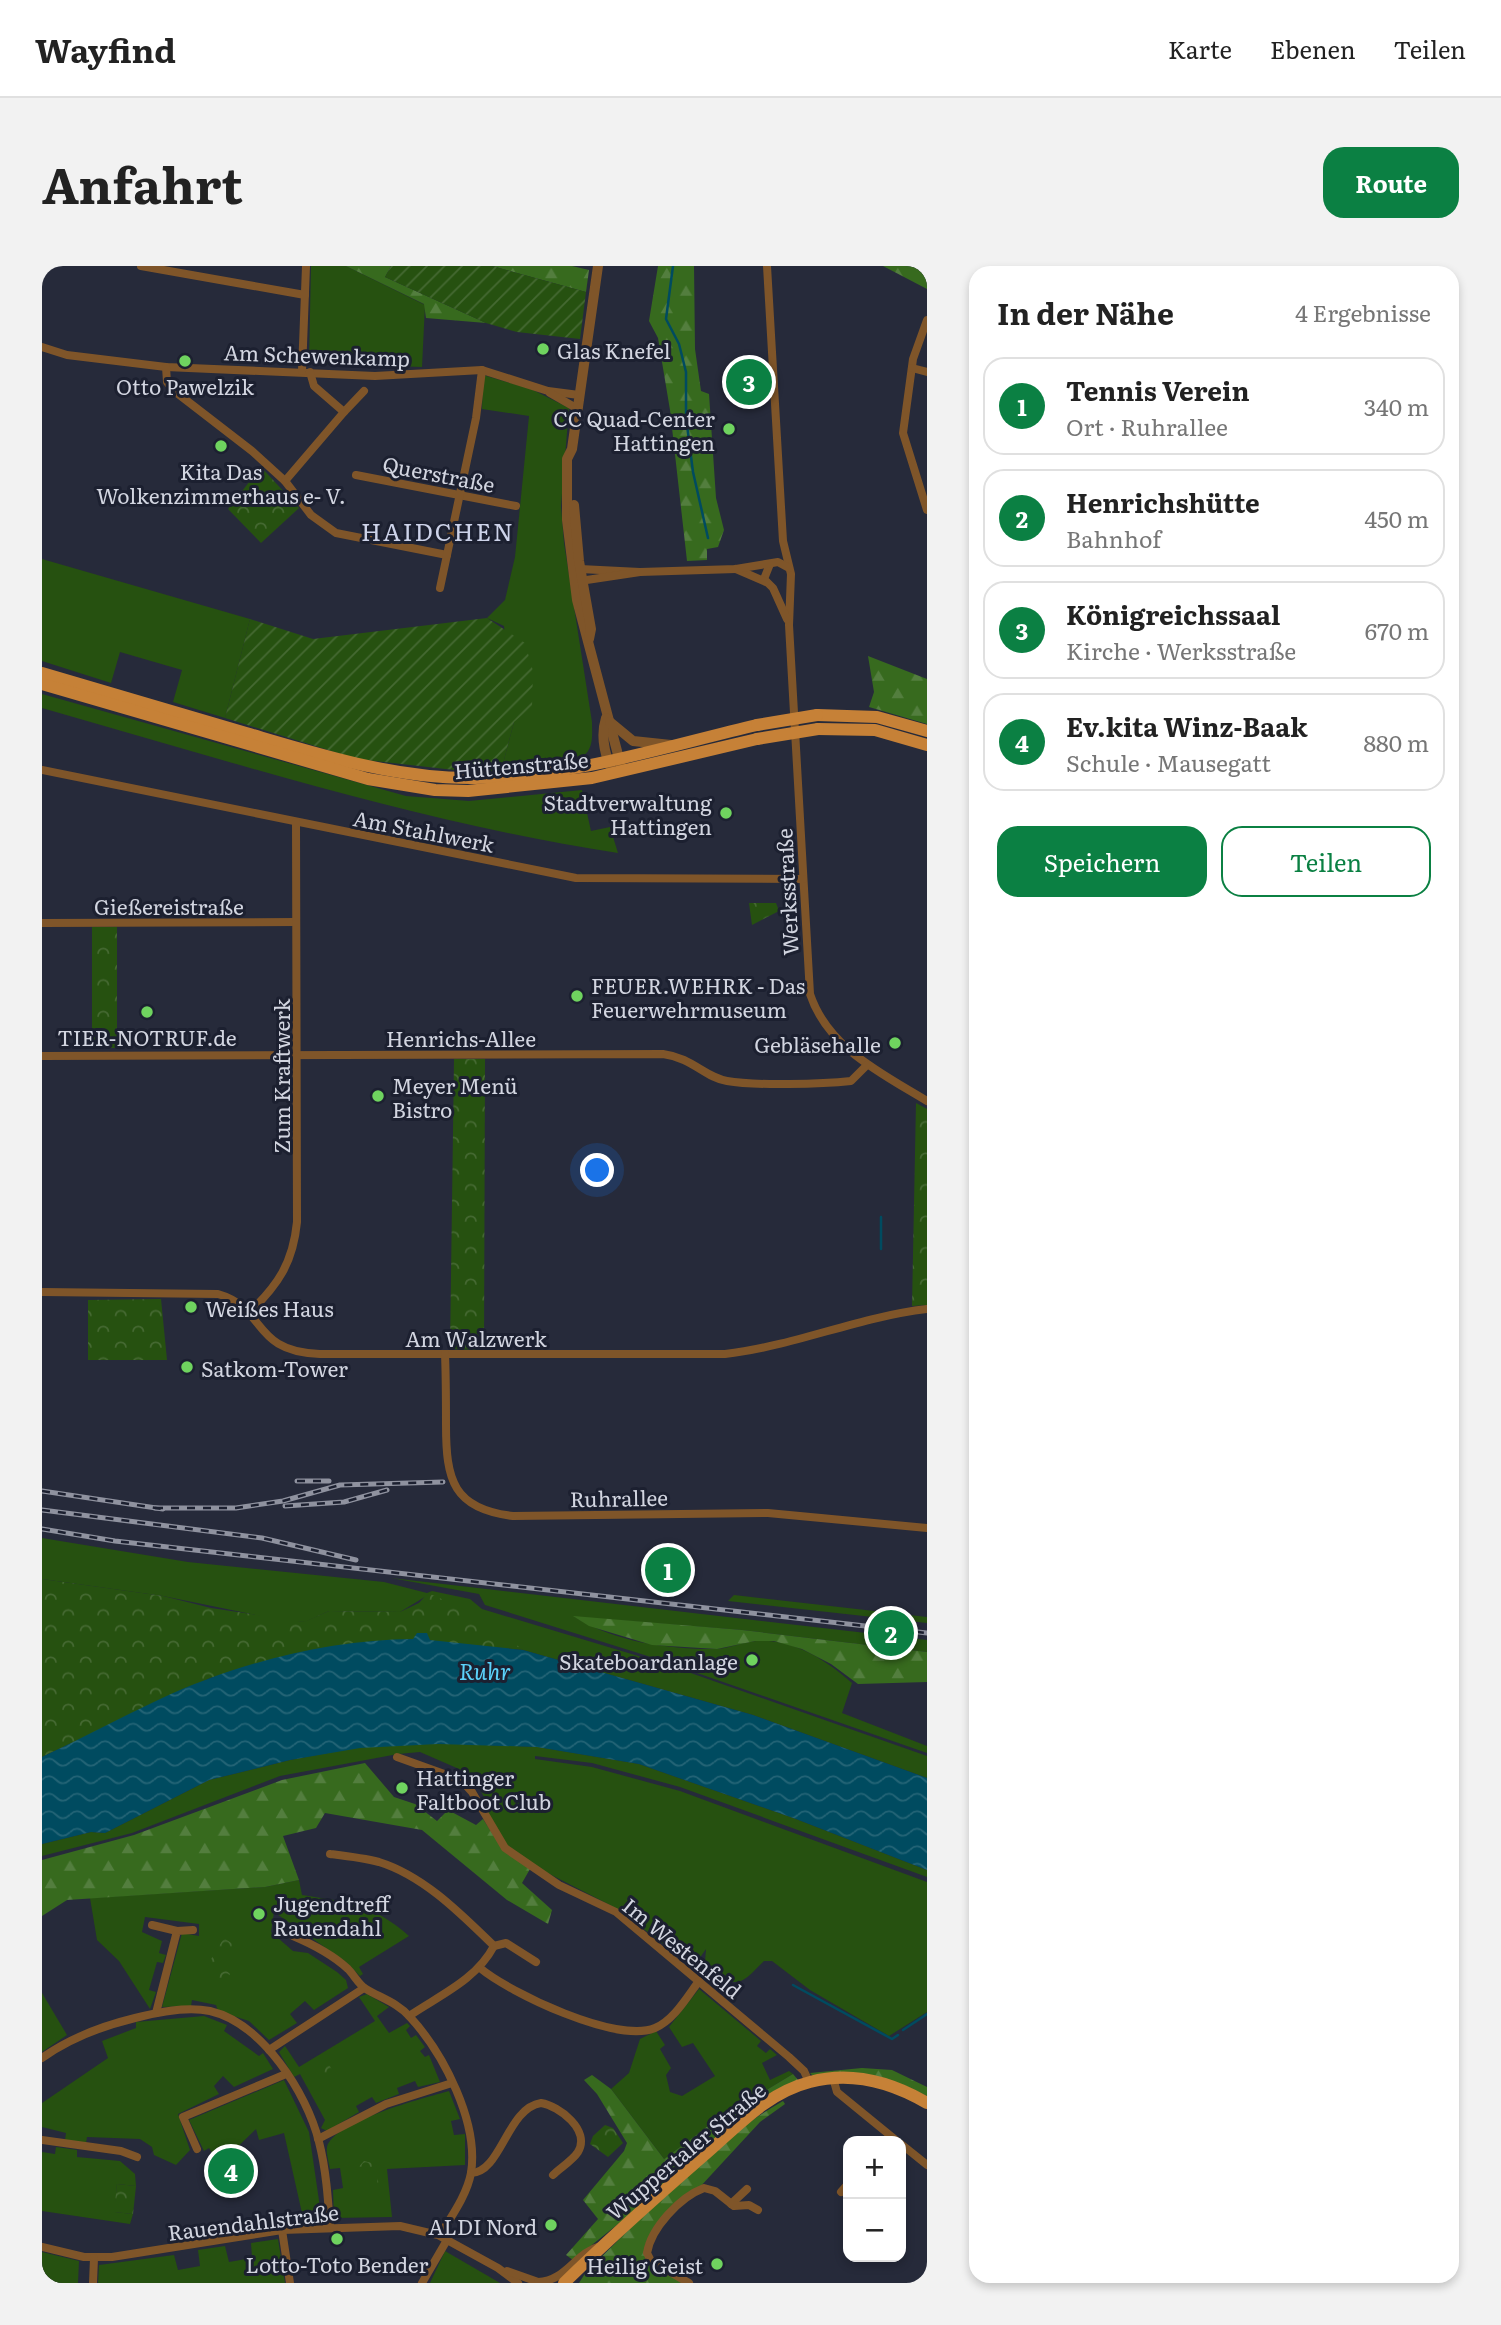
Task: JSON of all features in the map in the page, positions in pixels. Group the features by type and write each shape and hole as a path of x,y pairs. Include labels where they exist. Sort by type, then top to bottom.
{"main road":[{"name":"Hüttenstraße","path":"42,673 335,759 395,772 485,778 616,767 676,745 757,725 817,715 877,716 927,731"},
{"name":"Hüttenstraße","path":"42,684 333,770 402,786 468,791 540,786 616,767 818,729 875,730 927,745"},
{"name":"Wuppertaler Straße","path":"564,2283 759,2107 780,2094 809,2082 833,2078 864,2079 887,2084 927,2103"}],"street":[{"path":"141,266 305,295"},
{"path":"306,266 306,371 314,386 344,412"},
{"path":"598,266 571,455 579,576 606,718 602,729 616,767"},
{"name":"Werksstraße","path":"767,266 783,541 789,568 789,625 808,985 813,1005 830,1032 867,1065 927,1101"},
{"path":"927,320 914,351 903,433 927,510"},
{"name":"Am Schewenkamp","path":"42,347 67,355 166,367 375,376 482,370 548,391 579,395"},
{"path":"166,367 167,382 173,390 285,481 311,515 336,533 447,555"},
{"path":"912,368 927,372"},
{"path":"440,588 482,370"},
{"path":"285,481 364,391"},
{"name":"Am Schewenkamp","path":"548,391 578,409"},
{"name":"Querstraße","path":"356,475 516,506"},
{"name":"Werksstraße","path":"783,541 764,575 789,625"},
{"path":"579,576 736,569 771,563 783,563 789,568"},
{"path":"736,569 769,585 783,588 789,583"},
{"path":"579,576 640,572"},
{"path":"606,718 633,741 676,745"},
{"name":"Am Stahlwerk","path":"42,770 576,877 803,879"},
{"name":"Zum Kraftwerk","path":"249,1313 285,1273 296,1235 296,822"},
{"name":"Gießereistraße","path":"42,923 296,922"},
{"name":"Henrichs-Allee","path":"42,1056 663,1054 690,1060 726,1081 841,1082 857,1078 867,1065"},
{"name":"Am Walzwerk","path":"42,1292 206,1292 229,1297 249,1313 274,1343 294,1352 725,1354 778,1347 878,1316 927,1309"},
{"name":"Ruhrallee","path":"445,1354 449,1473 466,1500 490,1513 523,1516 768,1513 927,1528"},
{"name":"Im Westenfeld","path":"397,1756 461,1780 505,1848 559,1885 616,1913 804,2070 809,2082"},
{"path":"330,1854 376,1861 408,1875 456,1911 494,1946"},
{"path":"152,1925 177,1931 193,1930"},
{"path":"156,2013 177,1931"},
{"path":"293,1936 308,1942 344,1966 364,1988 392,2002 409,2016 452,2083 469,2128 473,2155 471,2173 422,2283"},
{"path":"409,2016 480,1968 494,1946 509,1944 536,1962"},
{"path":"480,1968 502,1983 555,2009 634,2032 648,2030 667,2021 699,1981"},
{"path":"270,2050 364,1988"},
{"path":"42,2058 74,2038 156,2013 193,2009 212,2011 250,2031 270,2050 309,2115 318,2139 330,2227"},
{"path":"197,2149 183,2117 286,2074"},
{"path":"833,2078 838,2092 891,2136"},
{"path":"318,2139 386,2104 452,2083"},
{"path":"471,2173 480,2171 489,2161 524,2109 541,2103 562,2111 580,2136 576,2154 552,2175"},
{"path":"42,2140 121,2151 137,2157"},
{"path":"906,2148 927,2165"},
{"path":"689,2283 651,2261 647,2253 649,2243 670,2213 701,2189 713,2187 731,2204 738,2207 749,2205 758,2210"},
{"path":"731,2204 747,2189"},
{"name":"Rauendahlstraße","path":"42,2247 94,2258 130,2255 282,2230 400,2225 444,2238 502,2270 518,2283"},
{"path":"282,2230 290,2283"},
{"name":"Rauendahlstraße","path":"502,2270 540,2282 556,2279 589,2249 603,2245"},
{"path":"93,2283 94,2258"}],"green space":[{"path":"311,266 346,266 425,305 422,367 309,363"},
{"path":"346,266 391,266 385,277 486,323 426,318 424,304"},
{"path":"391,266 492,266 586,292 580,339 517,332 486,323 385,277"},
{"path":"492,266 572,266 589,270 586,292"},
{"path":"658,266 694,266 695,349 701,391 709,394 716,498 724,530 718,547 707,549 707,560 687,561 670,410 658,338 649,321"},
{"path":"883,266 927,266 927,289"},
{"path":"483,375 531,389 569,408 561,506 564,543 592,722 591,745 583,756 516,761 501,771 514,722 504,626 487,618 505,600 515,557 529,416 482,409"},
{"path":"261,467 299,508 261,543 228,509"},
{"path":"42,559 250,619 225,718 173,702 182,670 120,652 111,683 42,661"},
{"path":"487,618 525,643 533,671 532,707 514,722 501,771 472,772 357,759 225,718 250,619 313,639"},
{"path":"868,656 927,679 927,724 869,707 874,692"},
{"path":"42,694 406,796 469,801 582,790 591,831 610,827 618,853 472,825 328,790 42,708"},
{"path":"749,903 776,903 779,911 752,925"},
{"path":"92,927 117,927 117,1048 92,1048"},
{"path":"454,1059 485,1059 484,1350 450,1349"},
{"path":"916,1103 927,1109 927,1305 912,1306"},
{"path":"161,1299 167,1360 88,1360 88,1300"},
{"path":"42,1538 188,1562 384,1582 427,1593 432,1591 470,1599 482,1609 668,1665 927,1756 927,1778 753,1715 523,1650 428,1595 400,1612 329,1611 305,1622 285,1621 163,1596 42,1579"},
{"path":"391,1578 927,1640 927,1652 742,1630 575,1617 607,1633 678,1648 714,1649 770,1641 796,1647 831,1666 852,1683 842,1713 927,1746 927,1753 654,1658 485,1605 479,1594"},
{"path":"42,1579 163,1596 211,1608 304,1622 329,1611 400,1612 419,1603 428,1593 478,1615 523,1650 412,1639 330,1647 210,1678 42,1757"},
{"path":"734,1595 927,1617 927,1623 728,1601"},
{"path":"573,1616 742,1630 927,1652 927,1682 858,1684 831,1664 802,1649 774,1641 755,1641 717,1649 652,1645 589,1626"},
{"path":"438,1743 538,1747 639,1764 796,1819 927,1870 927,1877 680,1787 592,1763 535,1756 535,1759 592,1767 680,1791 927,1882 927,2012 889,2036 810,1990 772,1961 764,1961 741,1981 729,1982 712,1976 705,1962 706,1949 692,1969 612,1906 530,1864 505,1845 478,1799 484,1797 473,1776 420,1752 280,1776 132,1833 42,1856 42,1844 91,1832 105,1833 209,1780 290,1760 360,1747"},
{"path":"365,1763 394,1797 415,1804 437,1821 448,1810 476,1825 483,1819 501,1847 530,1869 522,1883 552,1910 548,1924 507,1900 422,1830 325,1813 316,1828 283,1836 299,1880 265,1887 67,1900 42,1916 42,1860 134,1835 282,1780"},
{"path":"299,1880 302,1895 359,1906 383,1917 409,1936 359,1967 363,1974 360,1976 346,1962 274,1912 271,1932 293,1951 308,1953 337,1972 346,1980 348,1988 314,2010 305,2001 290,2014 297,2023 269,2040 249,2021 218,2011 216,2005 192,2000 191,2006 162,2007 182,1933 199,1936 199,1924 145,1917 142,1932 162,1941 159,1953 166,1955 163,1963 157,1962 149,1990 156,1992 150,2009 119,1961 97,1940 90,1898 265,1887"},
{"path":"224,1938 243,1951 227,1971 230,1974 220,1988 202,1974"},
{"path":"699,1989 761,2041 757,2046 766,2053 770,2049 777,2055 762,2063 770,2080 789,2071 793,2074 712,2123 664,2159 611,2089 629,2073 640,2039 656,2031 665,2045 660,2049 671,2068 666,2075 670,2092 682,2096 715,2076 693,2043 682,2047 669,2027"},
{"path":"42,1993 67,2035 42,2052"},
{"path":"367,1994 389,2007 377,2016 389,2033 407,2023 410,2026 406,2030 411,2038 416,2035 425,2047 420,2051 425,2057 429,2055 440,2082 418,2087 415,2081 397,2088 399,2094 376,2103 372,2097 356,2106 359,2112 327,2131 321,2128 325,2120 300,2074 294,2077 279,2052 285,2046 299,2067 375,2021 359,1997"},
{"path":"204,2016 227,2025 224,2031 259,2056 263,2053 273,2069 234,2087 223,2076 214,2086 219,2094 178,2114 190,2150 176,2165 154,2155 152,2147 140,2139 87,2137 86,2143 65,2140 66,2133 42,2127 42,2103 108,2058 102,2041 136,2028 136,2022"},
{"path":"317,2059 320,2064 326,2060 333,2071 315,2081 306,2065"},
{"path":"862,2068 892,2070 927,2087 927,2096 898,2083 872,2076 813,2076 810,2073"},
{"path":"793,2074 798,2080 573,2260 566,2255 598,2219 583,2200 624,2151 627,2143 597,2094 584,2080 592,2075 611,2089 664,2159 712,2123"},
{"path":"284,2080 309,2132 322,2221 304,2222 284,2133 259,2140 256,2129 222,2162 217,2161 209,2148 204,2151 189,2120"},
{"path":"449,2091 460,2119 451,2121 454,2135 465,2134 465,2165 387,2169 392,2217 334,2218 333,2190 343,2188 340,2168 330,2169 327,2147 333,2137 381,2112"},
{"path":"783,2101 785,2104 760,2122 699,2188 668,2212 646,2253 688,2283 579,2283 586,2272 705,2157 757,2117"},
{"path":"605,2125 613,2128 623,2143 608,2157 590,2144 593,2136"},
{"path":"56,2147 77,2150 77,2157 120,2161 135,2174 136,2186 117,2184 115,2212 133,2214 130,2224 42,2211 42,2152 55,2154"},
{"path":"364,2161 376,2164 379,2189 358,2191 356,2170"},
{"path":"117,2184 136,2186 133,2214 114,2212"},
{"path":"278,2239 285,2283 98,2283 99,2265 174,2255 178,2270 200,2266 198,2250 225,2246 229,2262 252,2258 251,2243"},
{"path":"445,2251 500,2283 430,2283"},
{"path":"42,2252 79,2261 78,2283 42,2283"}],"water":[{"name":"Ruhr","path":"417,1633 427,1633 430,1640 523,1650 753,1715 927,1778 927,1870 796,1819 639,1764 537,1747 438,1744 360,1748 290,1760 209,1780 105,1833 91,1832 42,1844 42,1757 158,1700 219,1675 315,1649 380,1640 413,1639"}],"waterway":[{"path":"673,266 666,319 679,344 686,372 686,417 693,472 708,538"},
{"path":"881,1217 881,1249"},
{"path":"793,1985 892,2039 898,2035"},
{"path":"903,2030 927,2014"}],"railway":[{"path":"297,1481 329,1481"},
{"path":"155,1508 236,1508 283,1501 340,1485 443,1482"},
{"path":"285,1506 344,1502 387,1490"},
{"path":"42,1491 163,1509"},
{"path":"42,1510 262,1538 356,1560"},
{"path":"42,1529 115,1541 927,1633"}],"place":[{"name":"Glas Knefel","path":"543,349"},
{"name":"Otto Pawelzik","path":"185,361"},
{"name":"Königreichssaal","path":"749,382"},
{"name":"CC Quad-Center Hattingen","path":"729,429"},
{"name":"Kita Das Wolkenzimmerhaus e- V.","path":"221,446"},
{"name":"Stadtverwaltung Hattingen","path":"726,813"},
{"name":"FEUER.WEHRK - Das Feuerwehrmuseum","path":"577,996"},
{"name":"TIER-NOTRUF.de","path":"147,1012"},
{"name":"Gebläsehalle","path":"895,1043"},
{"name":"Meyer Menü Bistro","path":"378,1096"},
{"name":"Weißes Haus","path":"191,1307"},
{"name":"Satkom-Tower","path":"187,1367"},
{"name":"Tennis Verein","path":"668,1570"},
{"name":"Henrichshütte","path":"891,1633"},
{"name":"Skateboardanlage","path":"752,1660"},
{"name":"Hattinger Faltboot Club","path":"402,1788"},
{"name":"Jugendtreff Rauendahl","path":"259,1914"},
{"name":"Ev.kita Winz-Baak","path":"231,2171"},
{"name":"ALDI Nord","path":"551,2225"},
{"name":"Lotto-Toto Bender","path":"337,2239"},
{"name":"Heilig Geist","path":"717,2264"}],"district":[{"name":"HAIDCHEN","path":"438,530"}]}
